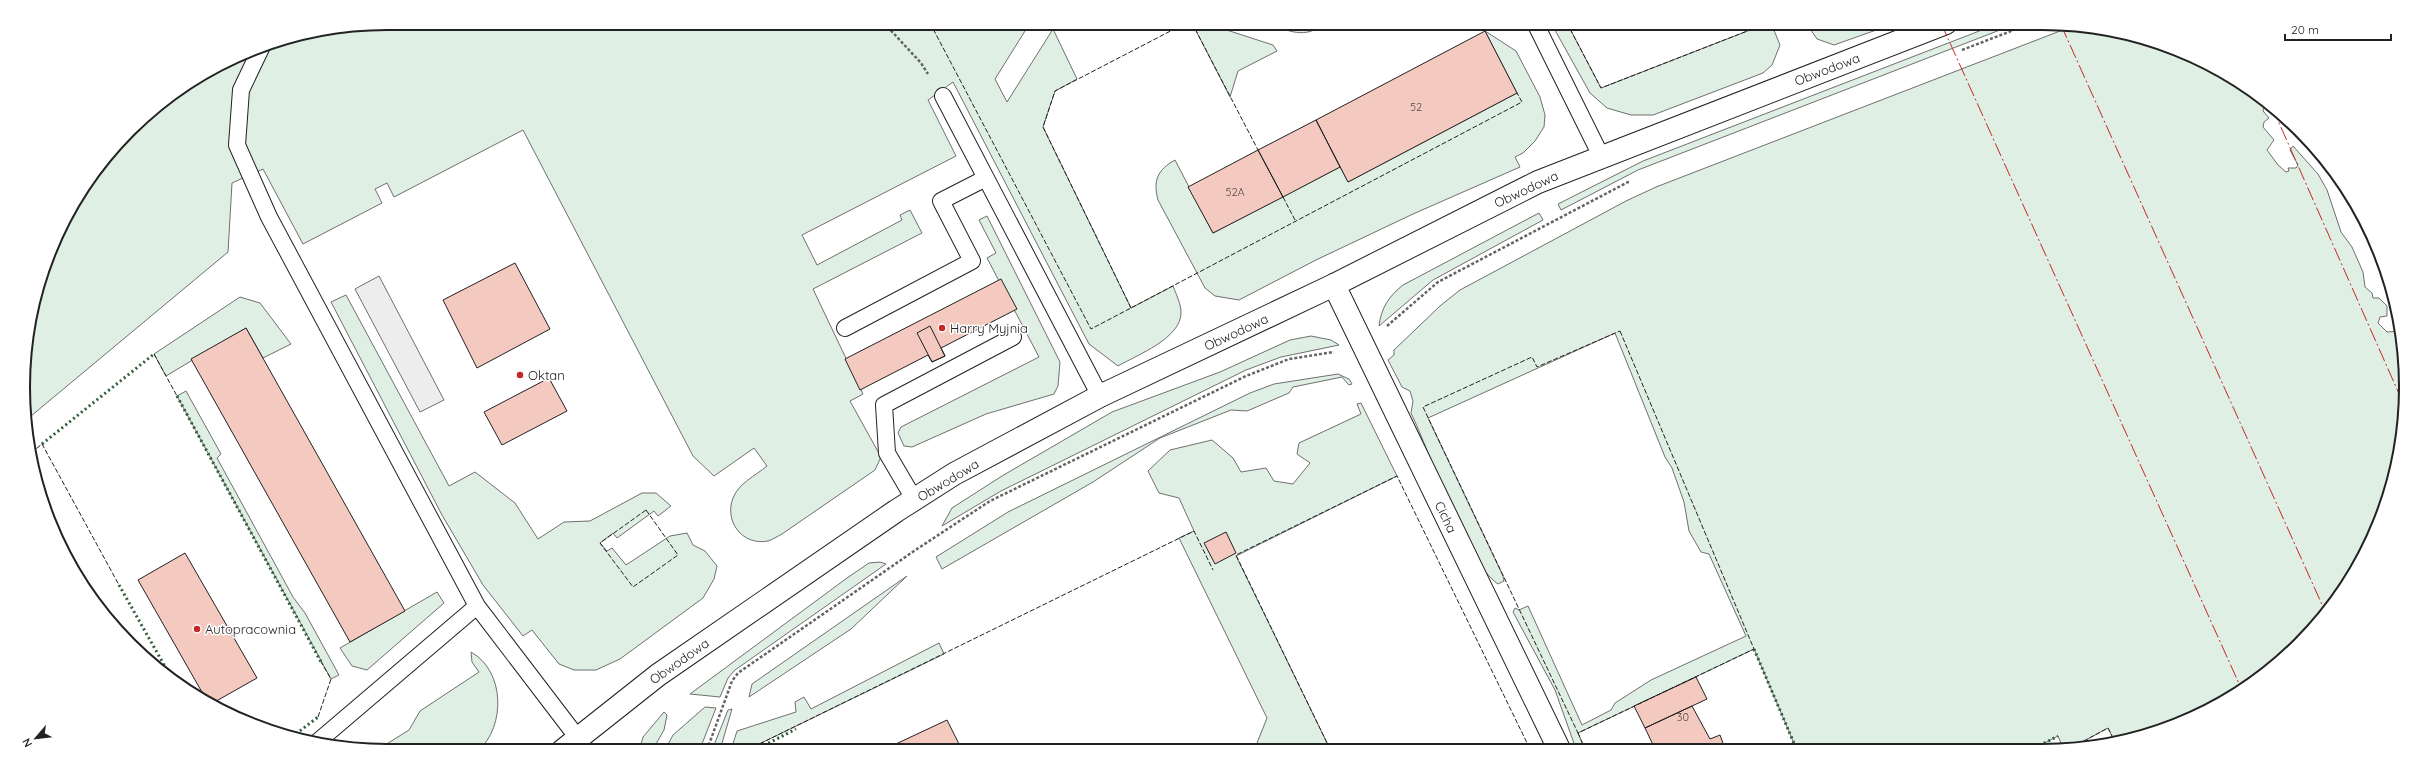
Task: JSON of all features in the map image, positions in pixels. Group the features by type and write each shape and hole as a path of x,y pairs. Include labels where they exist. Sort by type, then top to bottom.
{"main road":[{"name":"Obwodowa","path":"577,744 670,667 914,500 954,474 1100,396 1334,285 1538,182 1601,156 1928,30"},
{"name":"Cicha","path":"1334,285 1556,744"}],"lane":[{"path":"1538,30 1601,156"},
{"path":"258,54 241,90 237,145 269,217 477,606 574,744"},
{"path":"943,96 1100,396"},
{"path":"845,328 972,261 941,201 986,178"},
{"path":"914,500 887,453 884,405 1013,337"},
{"path":"321,738 477,606"}],"path":[{"path":"890,30 920,63 943,96"},
{"path":"1959,51 2014,30"},
{"path":"1383,329 1438,282 1636,178"},
{"path":"709,744 732,681 738,673 914,551 990,501 1246,376 1289,360 1339,352"}],"green space":[{"path":"387,30 1026,30 995,79 1007,102 1053,30 1077,79 1055,91 1043,127 1131,308 1173,286 1181,312 1179,321 1167,338 1147,351 1118,366 1089,344 953,82 928,100 956,156 802,235 817,265 902,220 900,215 910,210 922,233 813,289 863,394 850,401 881,457 875,470 782,534 768,541 759,542 750,540 737,530 733,523 731,507 733,498 739,488 767,466 754,448 714,476 693,456 523,130 394,197 387,183 375,189 382,203 303,244 263,169 232,183 228,252 31,416 30,387 31,364 37,317 42,295 57,250 78,208 104,170 135,135 152,119 189,90 208,78 250,57 295,42 317,37 340,33"},
{"path":"1196,30 1227,30 1273,45 1277,51 1238,71 1230,97"},
{"path":"1287,30 1313,30 1304,33"},
{"path":"1555,30 1571,30 1601,88 1750,30 1774,30 1780,45 1772,65 1763,73 1653,115 1631,115 1607,108 1590,93"},
{"path":"1811,30 1876,30 1834,45 1817,39"},
{"path":"1982,30 2000,30 1638,170 1561,210 1558,204 1643,161"},
{"path":"1485,31 1516,51 1540,97 1545,115 1544,127 1535,141 1523,153 1515,157 1520,167 1413,214 1316,260 1239,300 1215,296 1205,288 1158,200 1156,182 1160,172 1164,168 1175,160 1213,233 1340,167 1348,182 1517,93"},
{"path":"2061,31 2089,33 2134,42 2179,57 2200,67 2240,90 2264,108 2263,111 2269,118 2264,122 2263,127 2274,140 2267,150 2278,165 2286,172 2289,171 2288,168 2296,168 2298,165 2290,150 2293,146 2318,174 2327,190 2341,232 2352,247 2363,272 2365,287 2372,293 2373,298 2379,298 2387,306 2387,316 2380,317 2378,323 2387,332 2395,331 2396,340 2399,387 2396,434 2387,479 2380,502 2372,524 2351,566 2339,585 2310,622 2277,655 2259,670 2240,684 2200,707 2179,717 2134,732 2112,737 2108,728 2083,741 2061,743 2058,736 2042,744 1794,744 1754,649 1578,733 1583,744 1574,744 1555,690 1513,612 1515,608 1519,610 1528,606 1582,725 1611,710 1615,703 1651,680 1746,636 1709,554 1701,552 1689,531 1684,502 1672,468 1665,457 1615,333 1428,418 1503,576 1504,581 1498,584 1486,572 1461,531 1411,413 1413,401 1410,391 1402,387 1388,360 1394,355 1394,350 1440,306 1460,290 1626,201 1656,187"},
{"path":"1539,213 1543,220 1433,280 1379,326 1386,303 1403,285"},
{"path":"987,216 1060,362 1058,386 1054,394 986,414 912,447 904,446 898,433 901,427 1039,357 987,258 996,253 979,220"},
{"path":"346,295 449,486 475,472 515,503 538,539 564,522 590,521 642,493 656,493 671,506 658,516 654,511 617,538 613,533 600,543 607,551 612,548 626,565 670,536 687,533 693,545 705,551 717,566 714,579 703,598 620,659 596,670 574,670 559,664 532,630 523,636 483,585 442,515 331,302"},
{"path":"240,297 260,303 291,344 263,358 246,328 166,376 154,354"},
{"path":"1311,336 1331,340 1339,345 1281,357 1246,370 1001,491 942,526 952,508 1002,476 1112,412 1220,372 1290,340"},
{"path":"1338,374 1349,379 1352,384 1349,385 1342,377 1293,387 1289,393 1247,411 1231,410 1160,438 1093,482 942,569 936,557 1008,512 1250,393 1274,384"},
{"path":"186,391 221,454 217,458 293,597 305,613 339,675 331,679 177,396"},
{"path":"1361,403 1397,476 1236,556 1328,744 1258,744 1267,718 1179,538 1194,531 1179,498 1159,493 1148,471 1170,450 1212,440 1233,458 1241,472 1266,468 1274,481 1293,484 1310,463 1297,454 1299,443 1361,414 1357,404"},
{"path":"880,562 886,564 735,670 728,678 720,697 690,694 847,578 869,563"},
{"path":"907,576 851,629 749,697 752,684"},
{"path":"437,592 444,603 367,670 352,666 340,648"},
{"path":"939,643 944,654 759,744 733,744 737,731 796,712 795,702 804,697 811,709"},
{"path":"471,652 482,661 490,672 496,685 498,699 497,714 494,728 484,744 387,744 409,730 420,711 479,672 472,662"},
{"path":"705,707 716,708 702,744 668,744 673,735"},
{"path":"732,709 722,744 714,744 728,710"},
{"path":"664,712 667,715 664,730 656,744 641,744 643,737"}],"shaded area":[{"path":"379,276 444,400 420,412 355,289"}],"building":[{"path":"1485,31 1517,93 1348,182 1316,120"},
{"path":"1316,120 1340,167 1283,197 1258,150"},
{"path":"1258,150 1283,197 1213,233 1188,187"},
{"path":"515,263 550,329 477,368 443,300"},
{"name":"Harry Myjnia","path":"1001,279 1017,309 941,348 945,356 932,362 928,355 860,390 845,359"},
{"path":"930,326 945,356 932,362 917,333"},
{"path":"246,328 405,611 350,642 191,359"},
{"path":"549,378 567,411 502,445 484,412"},
{"path":"1226,532 1236,553 1215,564 1204,543"},
{"name":"Autopracownia","path":"185,553 257,678 217,701 202,692 138,580"},
{"path":"1696,677 1707,699 1645,728 1634,706"},
{"path":"1692,706 1710,739 1720,735 1723,744 1653,744 1645,728"},
{"path":"947,720 959,744 896,744"}],"hedge":[{"path":"42,444 154,354"},
{"path":"177,396 321,662"},
{"path":"119,585 164,665"},
{"path":"1754,649 1794,744"},
{"path":"298,733 318,717"},
{"path":"767,744 796,729"},
{"path":"2043,744 2058,736"}],"fence":[{"path":"934,30 1091,329 1522,102 1517,93"},
{"path":"1131,308 1043,127 1055,91 1173,30"},
{"path":"1196,30 1258,150"},
{"path":"1571,30 1601,88 1750,30"},
{"path":"1283,197 1295,220"},
{"path":"1620,331 1754,649 1578,733 1423,407 1532,357 1537,367 1620,331"},
{"path":"154,354 177,396"},
{"path":"36,449 42,444 119,585"},
{"path":"1328,744 1236,555 1397,476 1528,744"},
{"path":"646,510 678,555 633,587 600,543 646,510"},
{"path":"759,744 1194,531 1213,570"},
{"path":"318,717 331,679 321,662"},
{"path":"2083,741 2108,728 2112,737"},
{"path":"1578,733 1583,744"}],"power":[{"path":"1944,30 2239,684"},
{"path":"2064,31 2323,607"},
{"path":"2278,120 2399,393"}],"place":[{"name":"Harry Myjnia","path":"942,328"},
{"name":"Oktan","path":"520,375"},
{"name":"Autopracownia","path":"197,629"}]}
